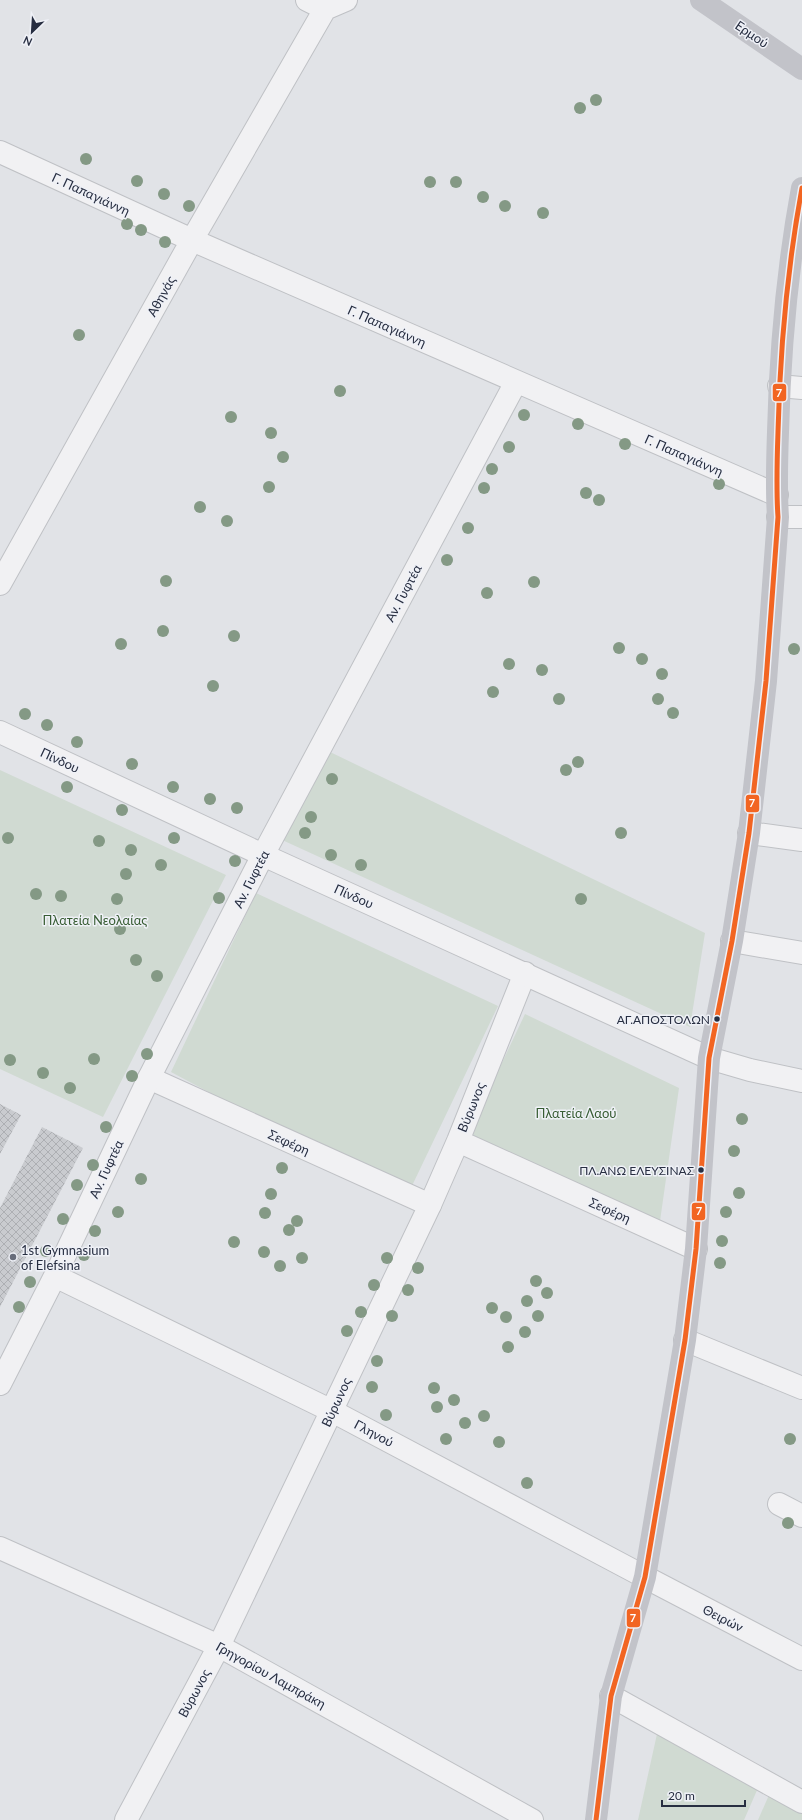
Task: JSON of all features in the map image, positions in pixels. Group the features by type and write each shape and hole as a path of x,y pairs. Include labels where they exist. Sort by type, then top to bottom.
{"main road":[{"name":"Ερμού","path":"701,0 802,69"},
{"path":"596,1820 611,1696 645,1577 685,1340 696,1249 708,1058 732,941 749,833 766,681 778,517 776,496 779,386 784,312 795,225 802,188"}],"street":[{"path":"316,5 346,0"},
{"name":"Αθηνάς","path":"0,584 192,240 316,5"},
{"name":"Γ. Παπαγιάννη","path":"0,152 192,240 776,496"},
{"name":"Αν. Γυφτέα","path":"0,1384 55,1276 149,1078 263,855 516,382"},
{"path":"779,386 802,388"},
{"path":"778,517 802,517"},
{"name":"Πίνδου","path":"0,732 263,855 525,973 708,1058 750,1070 802,1081"},
{"path":"749,833 802,840"},
{"path":"732,941 802,954"},
{"name":"Βύρωνος","path":"126,1820 219,1646 430,1205 458,1141 525,973"},
{"name":"Σεφέρη","path":"149,1078 430,1205"},
{"name":"Σεφέρη","path":"458,1141 696,1249"},
{"name":"Γληνού","path":"55,1276 332,1411 645,1577"},
{"path":"685,1340 802,1388"},
{"path":"779,1504 802,1516"},
{"name":"Γρηγορίου Λαμπράκη","path":"0,1548 219,1646 532,1820"},
{"name":"Θειρών","path":"645,1577 802,1659"},
{"path":"611,1696 802,1802"}],"green space":[{"path":"328,751 705,933 690,1027 280,839"},
{"name":"Πλατεία Νεολαίας","path":"0,770 226,875 103,1117 0,1069"},
{"path":"256,893 498,1006 410,1190 263,1121 171,1072"},
{"name":"Πλατεία Λαού","path":"525,1014 679,1088 659,1228 467,1137"},
{"path":"657,1734 758,1788 744,1820 638,1820"},
{"path":"769,1795 802,1814 802,1820 758,1820"}],"building":[{"path":"0,1104 21,1115 0,1154"},
{"name":"1st Gymnasium of Elefsina","path":"42,1127 83,1148 0,1307 0,1208"}],"transit line":[{"name":"7","path":"596,1820 611,1696 645,1577 685,1340 696,1249 709,1058 732,941 749,833 766,681 778,517 777,453 785,310 792,249 802,188"}],"place":[{"name":"ΑΓ.ΑΠΟΣΤΟΛΩΝ","path":"717,1019"},
{"name":"ΠΛ.ΑΝΩ ΕΛΕΥΣΙΝΑΣ","path":"701,1170"},
{"name":"1st Gymnasium of Elefsina","path":"13,1257"}]}
